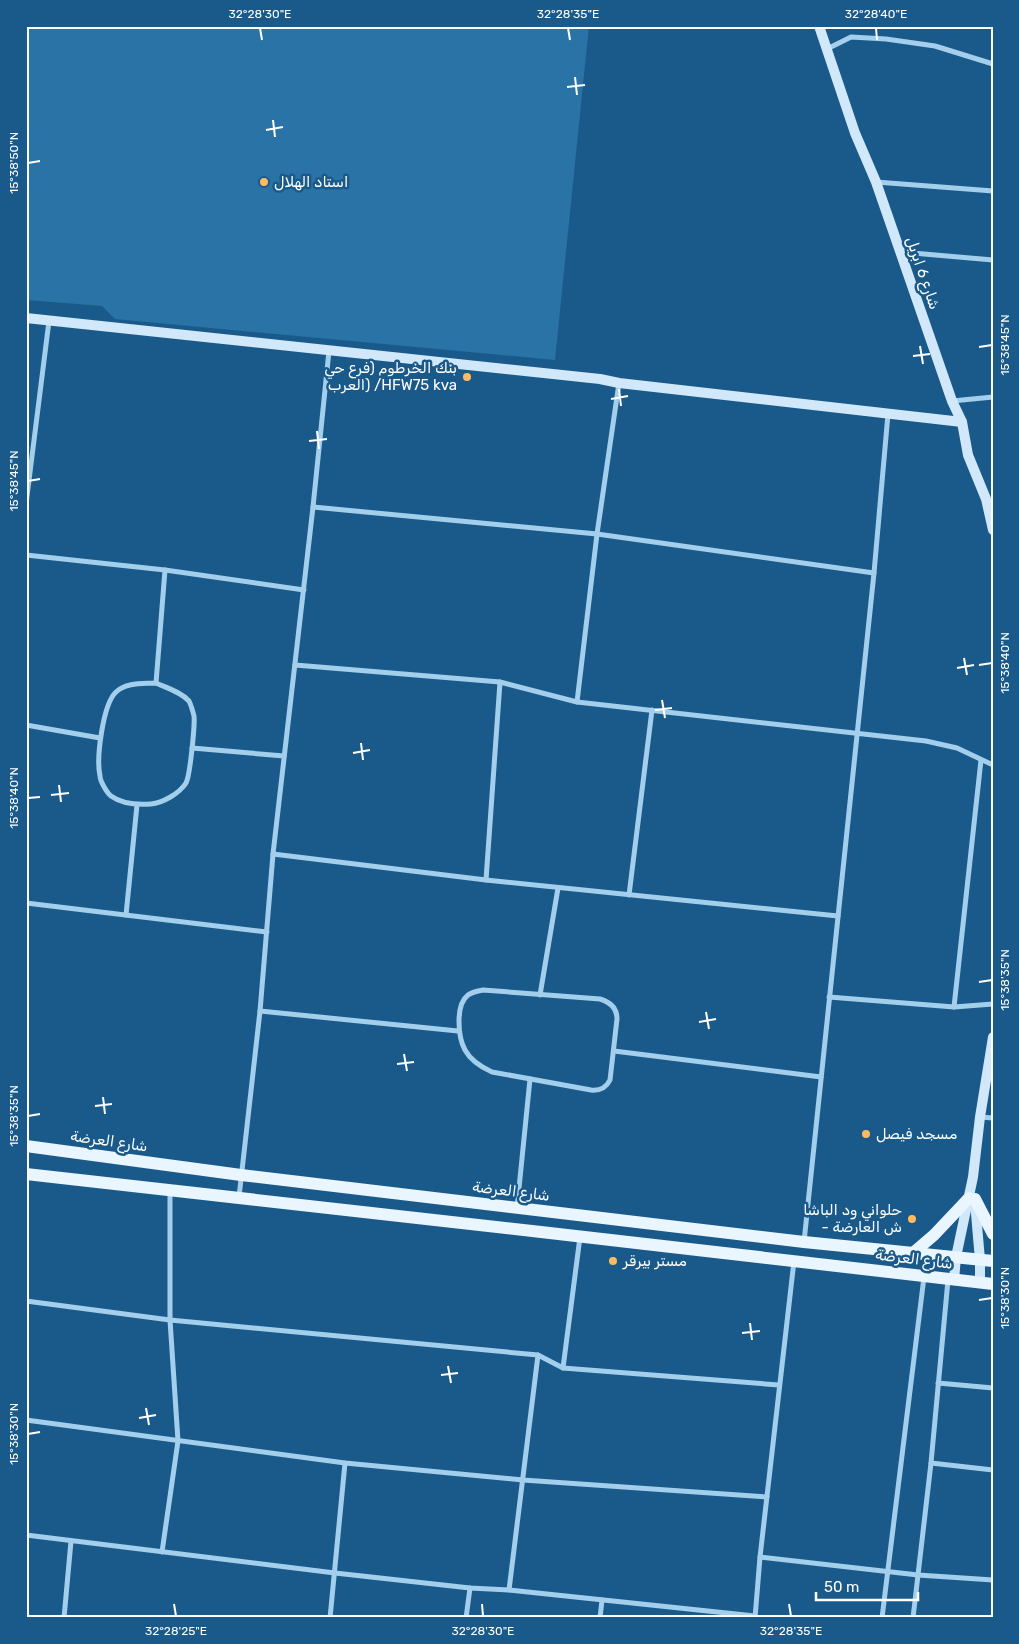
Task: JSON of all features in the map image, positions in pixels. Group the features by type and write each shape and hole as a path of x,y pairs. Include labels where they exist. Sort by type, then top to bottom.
{"main road":[{"name":"شارع العرضة","path":"26,1146 241,1175 517,1208 804,1242 986,1260"},
{"name":"شارع العرضة","path":"26,1174 794,1260 986,1284"},
{"path":"913,1253 972,1198 993,1234"}],"street":[{"name":"شارع 6 ابريل","path":"819,26 855,133 876,182 952,401 962,422 968,455 989,498 993,530"},
{"path":"827,49 851,37 886,39 935,46 993,64"},
{"path":"876,182 993,191"},
{"path":"900,252 993,260"},
{"path":"26,318 600,379 619,383 962,422"},
{"path":"26,504 49,320"},
{"path":"239,1197 260,1011 273,854 304,590 329,351"},
{"path":"577,702 596,534 619,383"},
{"path":"952,401 993,397"},
{"path":"804,1242 874,573 888,414"},
{"path":"313,507 596,534 874,573"},
{"path":"26,555 165,570 304,590"},
{"path":"156,683 165,570"},
{"path":"295,664 500,682 577,702 926,740 957,748 993,765"},
{"path":"486,880 500,682"},
{"path":"156,683 180,693 190,702 194,715 192,748 186,783 175,794 159,804 137,805 124,802 110,795 100,777 100,738 110,700 117,691 133,684 156,683"},
{"path":"628,895 652,710"},
{"path":"26,725 100,738"},
{"path":"192,748 284,756"},
{"path":"954,1007 981,760"},
{"path":"126,915 137,805"},
{"path":"273,854 558,888 838,916"},
{"path":"540,995 558,888"},
{"path":"26,903 267,932"},
{"path":"483,990 540,995 600,999 612,1005 617,1013 610,1080 600,1090 492,1072 482,1068 466,1052 458,1031 462,1004 464,999 472,992 483,990"},
{"path":"829,997 954,1007 993,1004"},
{"path":"260,1011 458,1031"},
{"path":"913,1618 951,1280 972,1198 980,1117 993,1037"},
{"path":"614,1051 821,1077"},
{"path":"517,1208 530,1079"},
{"path":"980,1117 993,1118"},
{"path":"162,1552 178,1441 170,1320 170,1189"},
{"path":"972,1198 986,1260 986,1284"},
{"path":"563,1368 580,1236"},
{"path":"26,1535 335,1573 755,1617 760,1557 794,1260"},
{"path":"882,1618 924,1277"},
{"path":"26,1301 170,1320 538,1356 563,1368 779,1385"},
{"path":"509,1590 538,1356"},
{"path":"938,1383 993,1388"},
{"path":"26,1420 344,1462 523,1480 767,1497"},
{"path":"330,1618 344,1462"},
{"path":"931,1463 993,1470"},
{"path":"64,1618 72,1541"},
{"path":"760,1557 918,1575 993,1580"},
{"path":"466,1618 470,1588"},
{"path":"600,1618 602,1600"}],"shaded area":[{"name":"استاد الهلال","path":"26,26 589,26 555,360 115,319 102,306 26,300"}],"place":[{"name":"استاد الهلال","path":"264,182"},
{"name":"بنك الخرطوم (فرع حي العرب) /HFW75 kva","path":"467,377"},
{"name":"مسجد فيصل","path":"866,1134"},
{"name":"حلواني ود الباشا - ش العارضة","path":"912,1219"},
{"name":"مستر بيرقر","path":"613,1261"}]}
